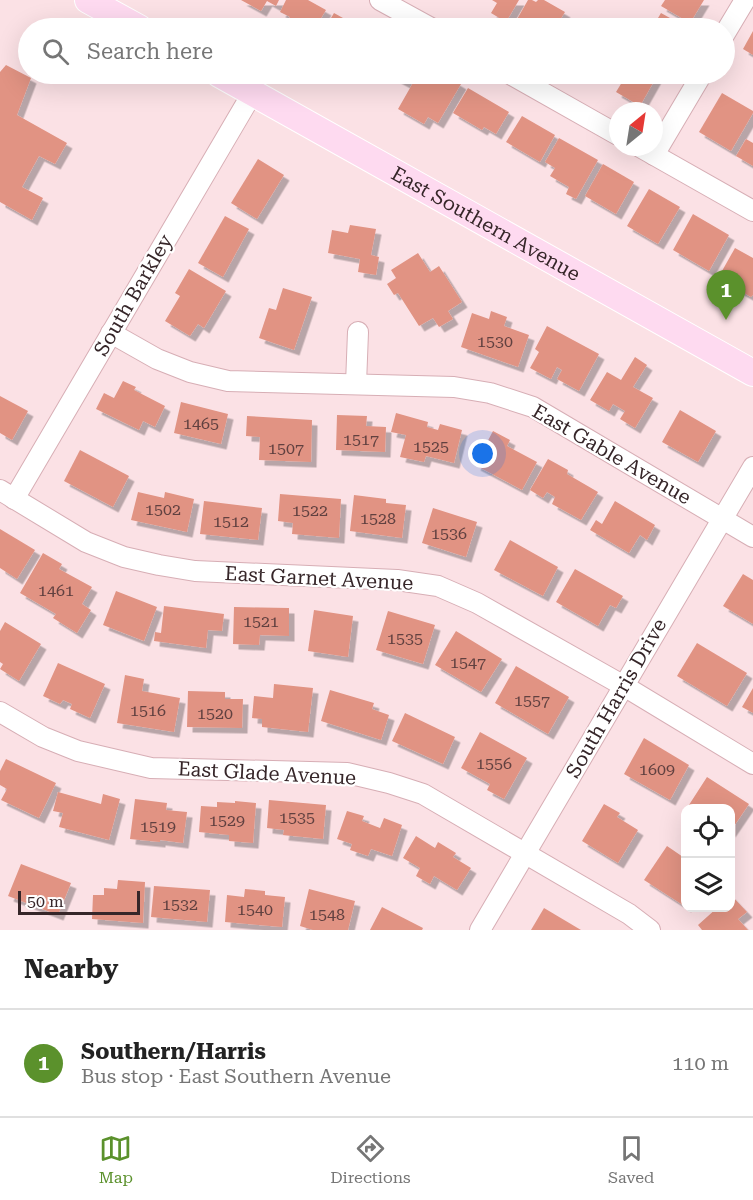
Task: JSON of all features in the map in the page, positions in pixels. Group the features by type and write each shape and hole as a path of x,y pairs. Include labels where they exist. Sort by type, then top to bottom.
{"main road":[{"path":"88,0 121,18"},
{"name":"East Southern Avenue","path":"238,84 753,373"}],"street":[{"path":"380,0 413,18"},
{"path":"734,18 745,0"},
{"path":"528,84 609,130"},
{"path":"663,129 695,84"},
{"name":"South Barkley","path":"7,495 111,333 253,92"},
{"path":"656,156 753,211"},
{"path":"356,384 358,332"},
{"name":"East Gable Avenue","path":"111,333 157,359 190,372 228,381 454,387 490,393 533,407 753,537"},
{"name":"South Harris Drive","path":"480,930 753,466"},
{"name":"East Garnet Avenue","path":"7,495 86,542 124,557 159,565 195,571 397,580 438,586 477,603 624,686 753,764"},
{"name":"East Glade Avenue","path":"0,712 43,736 78,751 151,768 347,773 423,794 629,914 650,930"}],"building":[{"path":"241,0 279,0 276,6 267,1 261,11"},
{"path":"286,0 308,0 326,10 321,18 289,18 280,12"},
{"path":"492,0 519,0 508,18 499,18 491,13 497,3"},
{"path":"528,0 536,2 544,0 565,12 561,18 518,18"},
{"path":"665,0 704,0 693,18 681,18 661,6"},
{"path":"334,13 343,18 331,18"},
{"path":"661,13 670,18 658,18"},
{"path":"753,31 753,55 743,49"},
{"path":"6,65 18,71 18,84 29,84 17,115 67,143 55,164 39,156 22,187 43,198 32,220 0,202 0,72"},
{"path":"412,84 461,84 438,123 428,117 424,124 398,109"},
{"path":"621,84 652,84 642,102 633,102 616,92"},
{"path":"468,88 509,112 496,134 484,127 482,130 453,113"},
{"path":"722,93 753,111 731,151 699,132"},
{"path":"522,116 555,135 540,162 506,142"},
{"path":"559,138 598,160 576,199 566,194 569,187 550,176 555,168 545,162"},
{"path":"746,139 753,143 753,166 736,156"},
{"path":"258,159 284,175 257,219 231,203"},
{"path":"603,164 634,182 616,214 585,196"},
{"path":"649,189 680,207 658,244 627,226"},
{"path":"693,214 729,235 709,271 673,250"},
{"path":"225,216 249,229 223,277 198,263"},
{"path":"350,225 376,229 371,255 379,257 376,275 358,272 360,259 328,253 332,230 348,233"},
{"path":"735,248 753,258 753,295 751,297 718,278"},
{"path":"418,253 430,272 439,266 462,302 448,311 453,319 439,327 433,318 419,326 398,293 394,295 387,284 396,278 391,270"},
{"path":"189,269 226,291 204,328 198,324 190,336 165,321 180,296 175,293"},
{"path":"283,288 312,297 294,350 259,338 269,308 276,310"},
{"path":"491,311 507,317 504,326 529,335 518,367 461,347 472,313 489,319"},
{"path":"547,326 599,354 579,391 557,379 562,370 557,367 551,379 530,368 539,352 535,349"},
{"path":"635,357 647,365 633,387 653,398 635,428 620,419 625,411 613,404 609,411 590,400 607,372 621,380"},
{"path":"123,381 136,387 134,390 165,406 155,427 143,421 139,430 96,409 104,393 114,398"},
{"path":"0,396 28,411 12,440 0,433"},
{"path":"181,402 228,414 221,444 174,433"},
{"path":"680,410 716,431 698,462 662,442"},
{"path":"396,413 428,422 427,427 438,430 440,424 462,430 454,463 426,456 424,462 400,457 406,435 391,432"},
{"path":"337,415 367,416 366,426 386,427 385,452 336,450"},
{"path":"247,416 312,420 311,462 259,460 260,437 246,436"},
{"path":"493,431 510,440 507,446 537,462 522,490 475,465"},
{"path":"80,450 129,476 113,507 64,481"},
{"path":"548,459 568,470 567,474 598,492 581,520 552,504 555,497 547,492 543,498 530,490"},
{"path":"138,492 164,498 165,492 194,499 187,532 131,520"},
{"path":"280,494 341,499 339,538 292,534 293,523 278,521"},
{"path":"354,495 386,499 386,503 406,505 402,538 350,531"},
{"path":"204,501 262,508 258,540 200,534"},
{"path":"615,501 655,525 647,540 640,535 629,553 590,530 596,520 602,524"},
{"path":"433,508 477,522 466,557 422,543"},
{"path":"0,529 35,550 17,579 0,568"},
{"path":"510,540 558,567 543,596 494,570"},
{"path":"43,553 62,564 59,569 92,587 82,604 91,610 77,633 53,618 56,614 20,593"},
{"path":"575,569 623,596 616,608 610,605 598,626 556,602"},
{"path":"743,574 753,580 753,624 723,606"},
{"path":"116,591 157,607 144,641 103,625"},
{"path":"164,606 224,614 222,631 208,630 206,648 154,641 155,632 161,633"},
{"path":"234,607 289,608 289,636 260,635 259,645 233,644"},
{"path":"314,610 353,616 348,657 308,651"},
{"path":"388,611 435,625 423,664 376,650"},
{"path":"5,622 41,644 19,681 0,669 3,664 0,662 0,631"},
{"path":"456,631 502,659 481,692 435,665"},
{"path":"697,643 747,673 727,706 677,676"},
{"path":"58,663 105,684 90,718 70,709 72,704 63,700 60,704 43,696"},
{"path":"516,666 569,697 548,734 495,703"},
{"path":"125,675 144,679 142,691 180,698 174,732 117,723"},
{"path":"274,684 313,688 308,732 262,727 262,719 252,718 254,696 273,698"},
{"path":"753,688 753,713 742,707"},
{"path":"330,690 374,703 372,709 389,715 381,740 321,721"},
{"path":"188,691 225,692 225,699 243,699 242,728 187,727"},
{"path":"405,713 455,737 443,764 392,741"},
{"path":"480,732 527,758 504,799 487,790 490,784 461,768"},
{"path":"644,738 689,765 670,800 624,774"},
{"path":"6,759 56,783 39,818 1,800 7,789 0,785 0,771"},
{"path":"707,777 749,804 735,825 735,804 690,804"},
{"path":"58,792 101,804 103,794 120,799 109,840 59,827 63,813 53,811"},
{"path":"135,799 167,803 166,810 187,812 183,843 130,839"},
{"path":"269,800 326,805 323,839 283,835 284,830 267,828"},
{"path":"235,801 256,803 253,843 229,841 229,835 199,832 201,806 217,807 217,802 235,803"},
{"path":"604,804 620,813 617,817 638,830 618,863 582,841"},
{"path":"347,811 364,816 362,821 380,828 384,818 402,825 392,856 371,849 368,856 350,850 352,844 337,839"},
{"path":"416,836 435,848 438,842 456,853 453,857 471,868 457,890 434,876 430,884 416,876 420,868 403,858"},
{"path":"667,846 681,856 681,904 644,880"},
{"path":"21,864 71,883 58,915 8,896"},
{"path":"118,880 145,882 143,923 92,919 93,895 104,895 104,888 117,889"},
{"path":"154,886 210,890 207,922 151,917"},
{"path":"245,889 265,891 265,895 285,897 282,927 225,922 227,895 244,897"},
{"path":"309,889 355,901 348,930 313,930 300,926"},
{"path":"735,899 747,912 738,919 748,930 702,930 698,925 713,912 735,912"},
{"path":"382,907 423,928 422,930 370,930"},
{"path":"544,908 581,930 531,930"}],"place":[{"name":"Southern/Harris","path":"726,320"}]}
